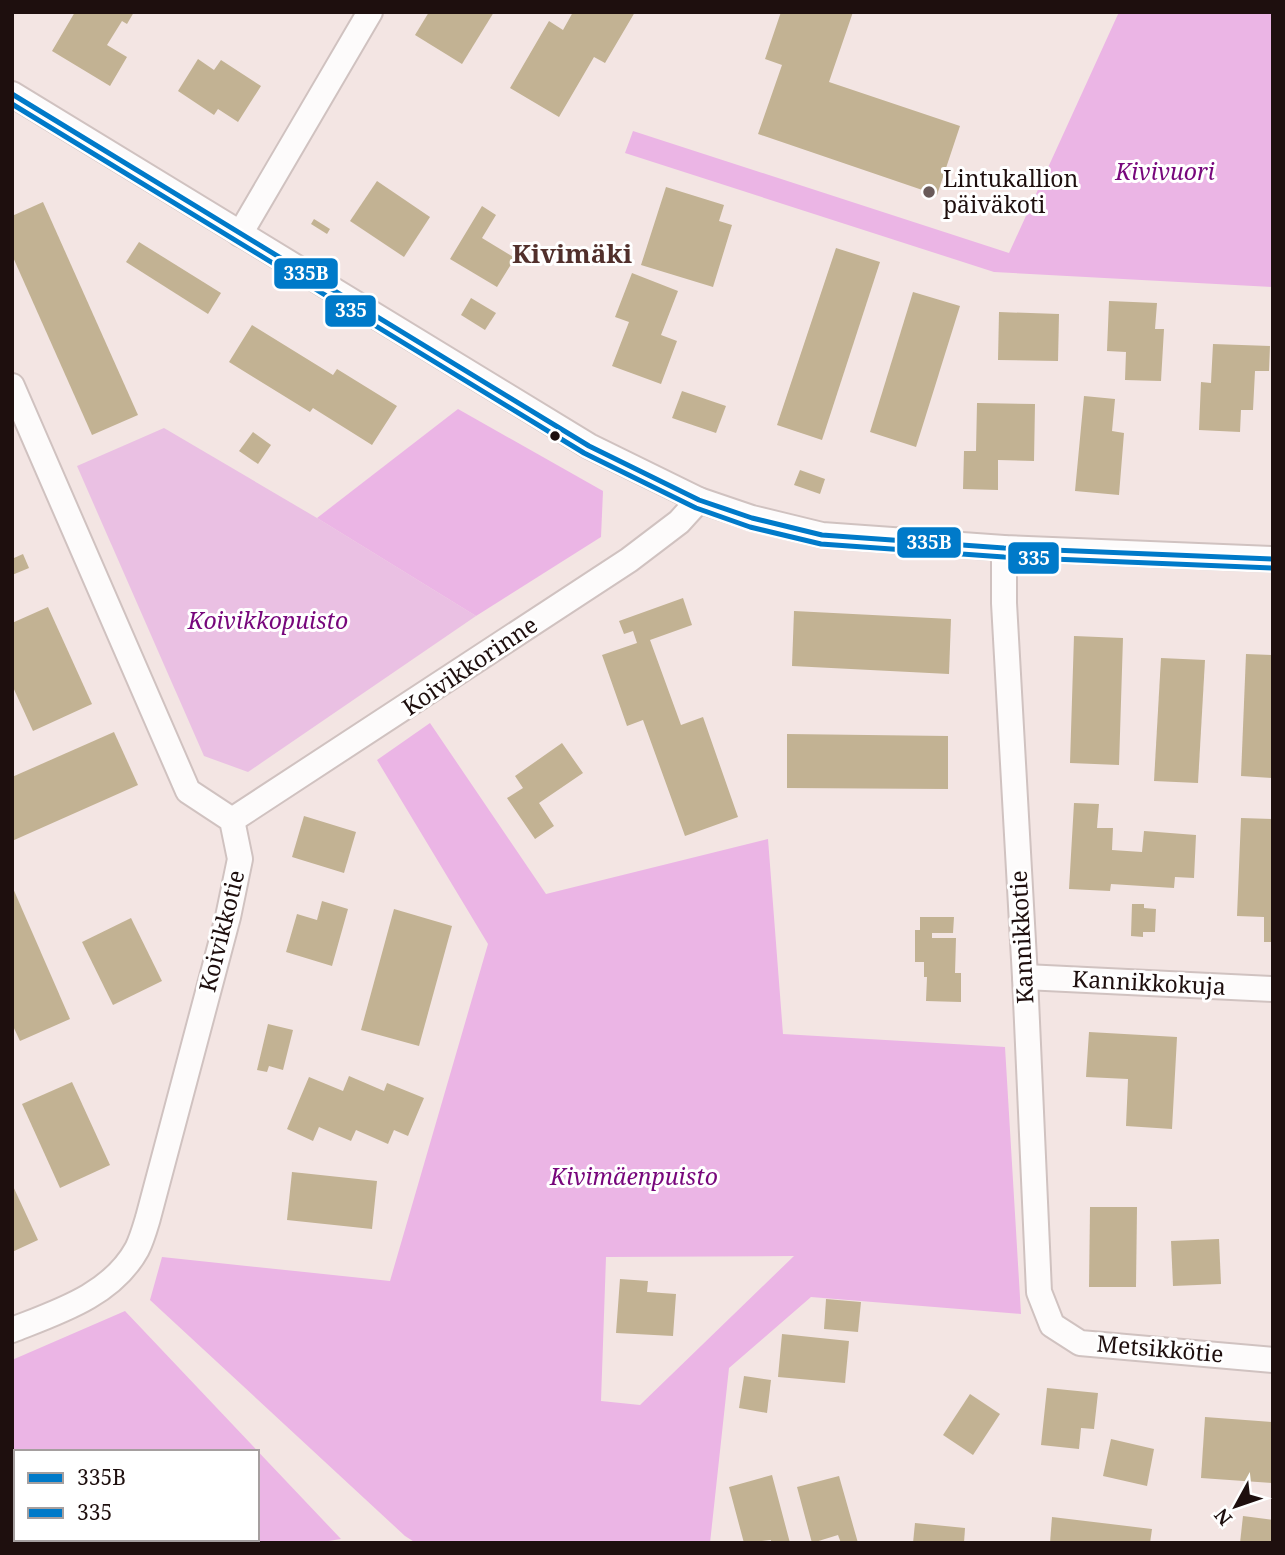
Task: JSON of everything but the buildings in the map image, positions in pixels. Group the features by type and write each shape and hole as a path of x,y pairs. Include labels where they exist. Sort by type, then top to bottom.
{"street":[{"path":"240,234 370,12"},
{"path":"12,94 589,446 699,500 765,522 822,535 1004,548 1273,559"},
{"path":"12,386 188,791 232,820"},
{"name":"Koivikkorinne","path":"232,820 629,560 679,522 699,500"},
{"name":"Kannikkotie","path":"1004,548 1004,603 1039,1292 1052,1325"},
{"name":"Koivikkotie","path":"12,1330 80,1302 113,1280 137,1250 148,1218 228,917 240,859 232,820"},
{"name":"Kannikkokuja","path":"1025,977 1273,989"},
{"name":"Metsikkötie","path":"1052,1325 1080,1343 1273,1360"}],"green space":[{"name":"Kivivuori","path":"1119,12 1273,12 1273,287 994,272 625,153 633,131 1009,253"},
{"path":"458,409 603,491 601,537 476,616 317,518"},
{"name":"Koivikkopuisto","path":"164,428 476,616 248,772 204,756 77,466"},
{"name":"Kivimäenpuisto","path":"430,723 546,894 768,839 783,1034 1005,1047 1021,1314 811,1297 729,1368 710,1543 416,1543 405,1536 150,1300 162,1257 390,1281 488,944 377,760","holes":["794,1256 640,1405 601,1401 606,1257"]},
{"path":"125,1311 257,1450 14,1450 14,1541 259,1541 259,1452 341,1539 316,1543 12,1543 12,1360"}],"transit line":[{"name":"335B","path":"12,94 589,446 699,500 752,518 822,535 1004,548 1273,559"},
{"name":"335","path":"12,104 584,453 696,508 750,527 821,544 1004,557 1273,568"}],"place":[{"name":"Lintukallion päiväkoti","path":"929,192"}],"district":[{"name":"Kivimäki","path":"572,254"}]}
